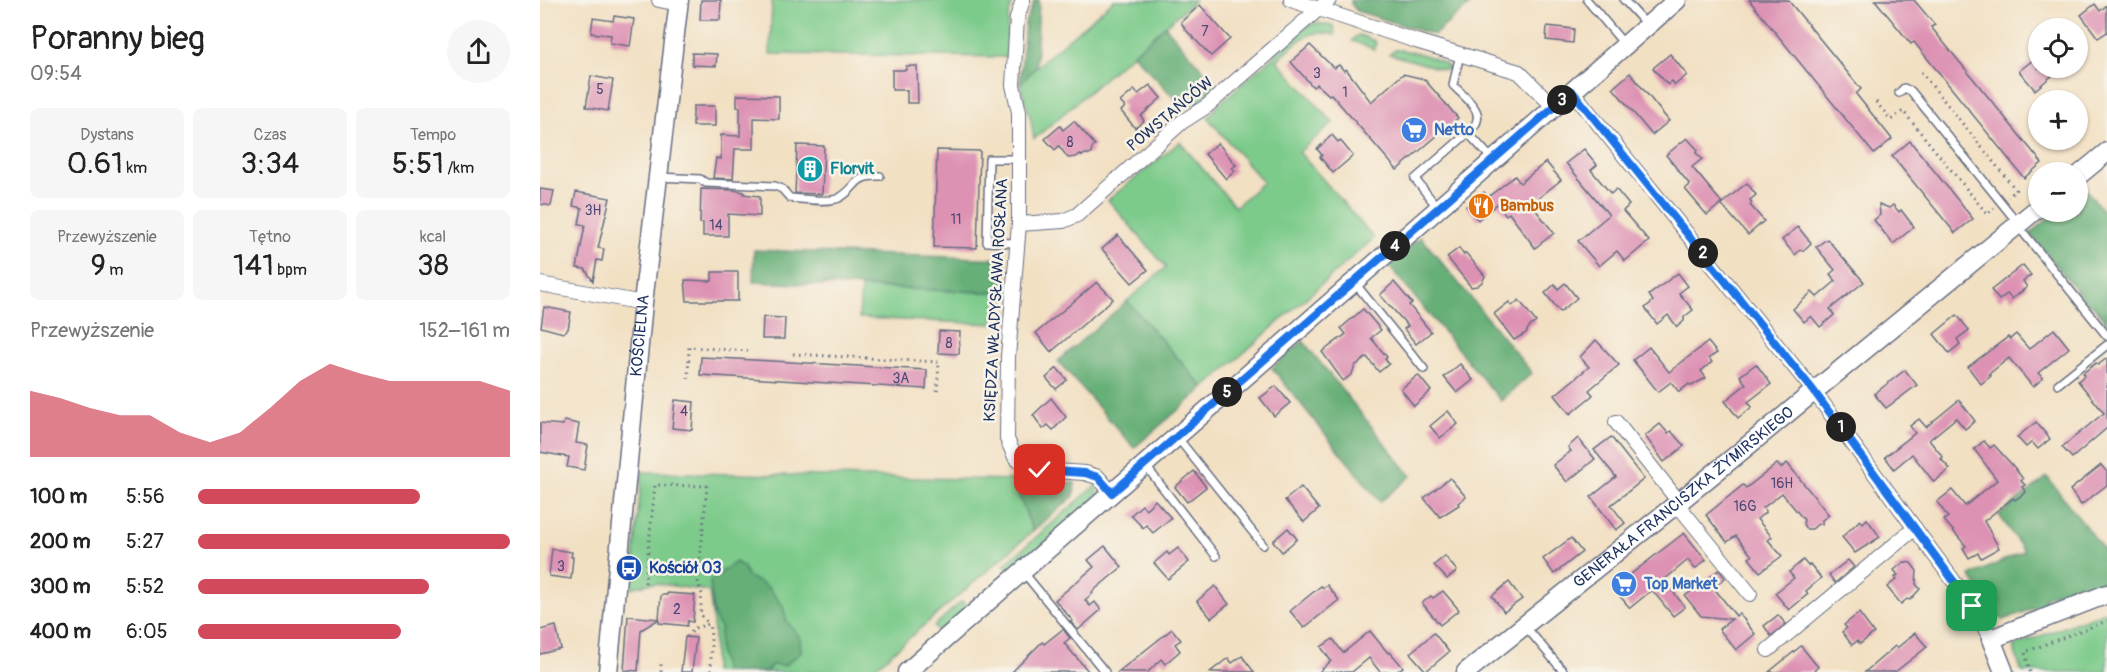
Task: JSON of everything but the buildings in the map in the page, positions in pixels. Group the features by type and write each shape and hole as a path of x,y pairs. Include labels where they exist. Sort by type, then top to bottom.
{"street":[{"path":"659,0 679,2"},
{"name":"KSIĘDZA WŁADYSŁAWA ROSŁANA","path":"1023,0 1017,18 1013,85 1019,112 1019,224 1008,357 1005,430 1015,457 1022,464 1040,470 1085,473 1098,477 1112,493"},
{"path":"1291,0 1324,4 1460,54 1519,72 1554,107"},
{"path":"907,672 1677,0"},
{"name":"KOŚCIELNA","path":"608,672 643,303 679,2"},
{"name":"POWSTAŃCÓW","path":"1019,224 1063,221 1077,215 1182,122 1207,106 1324,4"},
{"path":"1572,91 1813,390 1972,606 1992,639 2004,672"},
{"path":"2088,168 2107,152"},
{"name":"GENERAŁA FRANCISZKA ŻYMIRSKIEGO","path":"1466,672 1679,502 1813,390 2028,216"},
{"path":"540,284 643,303"},
{"path":"1616,422 1679,502 1682,510 1750,594"},
{"path":"1768,650 1915,528"},
{"path":"1992,639 2107,594"}],"lane":[{"path":"1587,0 1625,45"},
{"path":"1624,0 1647,26"},
{"path":"1438,208 1415,179 1475,127 1479,120 1478,111 1453,85 1460,54"},
{"path":"1899,93 1904,88 1911,91 2107,336"},
{"path":"1468,133 1493,160"},
{"path":"1017,243 987,242 989,159 1019,159"},
{"path":"658,177 700,179 706,183 775,186 782,189 790,198 827,200 839,198 859,179 867,176 880,176"},
{"path":"1354,282 1424,369"},
{"path":"2058,384 2107,345"},
{"path":"1176,437 1263,545"},
{"path":"1144,465 1216,556"},
{"path":"1022,571 1105,672"},
{"path":"1524,625 1564,672"}],"path":[{"path":"688,379 689,347 748,351"},
{"path":"793,354 939,363 937,392"},
{"path":"645,583 655,485 707,486 698,583 702,594 700,614 709,624 711,636 711,672"},
{"path":"2031,672 2025,652 2107,621"},
{"path":"687,637 695,628 709,624"},
{"path":"661,662 661,672"}],"green space":[{"path":"772,0 1013,0 1008,19 1007,57 770,54"},
{"path":"1035,0 1039,0 1036,67 1020,84 1025,23"},
{"path":"1114,0 1195,0 1034,139 1020,84 1036,67"},
{"path":"1351,0 1471,0 1473,2 1434,35 1357,11 1351,4"},
{"path":"1317,23 1334,26 1335,35 1317,33 1303,38 1277,60 1333,123 1299,152 1374,238 1204,388 1127,301 1166,267 1108,200 1180,142 1235,207 1263,182 1208,118 1219,104 1309,25"},
{"path":"1165,26 1217,86 1197,104 1184,108 1133,54"},
{"path":"1359,35 1375,41 1374,49 1352,41"},
{"path":"1395,50 1409,51 1435,59 1452,72 1389,54"},
{"path":"2088,192 2107,216 2107,323 2093,305 2088,304 2030,234 2044,222 2088,222"},
{"path":"1421,237 1532,373 1501,401 1388,265"},
{"path":"754,250 1006,259 1005,293 753,282"},
{"path":"861,287 1005,293 1002,312 994,316 993,324 859,318"},
{"path":"1127,301 1204,388 1134,448 1058,361"},
{"path":"1303,341 1411,476 1380,502 1272,368"},
{"path":"1011,466 1022,475 1075,483 1074,496 1033,531 1013,480"},
{"path":"642,472 1013,480 1033,531 870,672 714,672 714,632 709,591 652,583 631,588"},
{"path":"2047,477 2107,554 2107,580 2067,595 2064,590 2044,598 2047,603 2004,620 2000,618 1970,576 2024,551 1999,515"},
{"path":"1096,485 1098,493 1096,498 1011,573 1004,565"},
{"path":"736,562 744,567 747,576 768,587 783,606 787,622 800,637 801,652 784,666 772,665 766,672 725,672 719,651 720,628 713,613 710,580"},
{"path":"962,601 969,609 940,634 934,626"},
{"path":"2107,611 2107,672 2022,672 2013,646"}],"place":[{"name":"Netto","path":"1414,130"},
{"name":"Florvit","path":"810,169"},
{"name":"Bambus","path":"1481,206"},
{"name":"Kościół 03","path":"629,568"},
{"name":"Top Market","path":"1624,584"}],"route":[{"path":"1040,470 1085,473 1098,477 1112,493 1572,91 1813,390 1972,606"}]}
